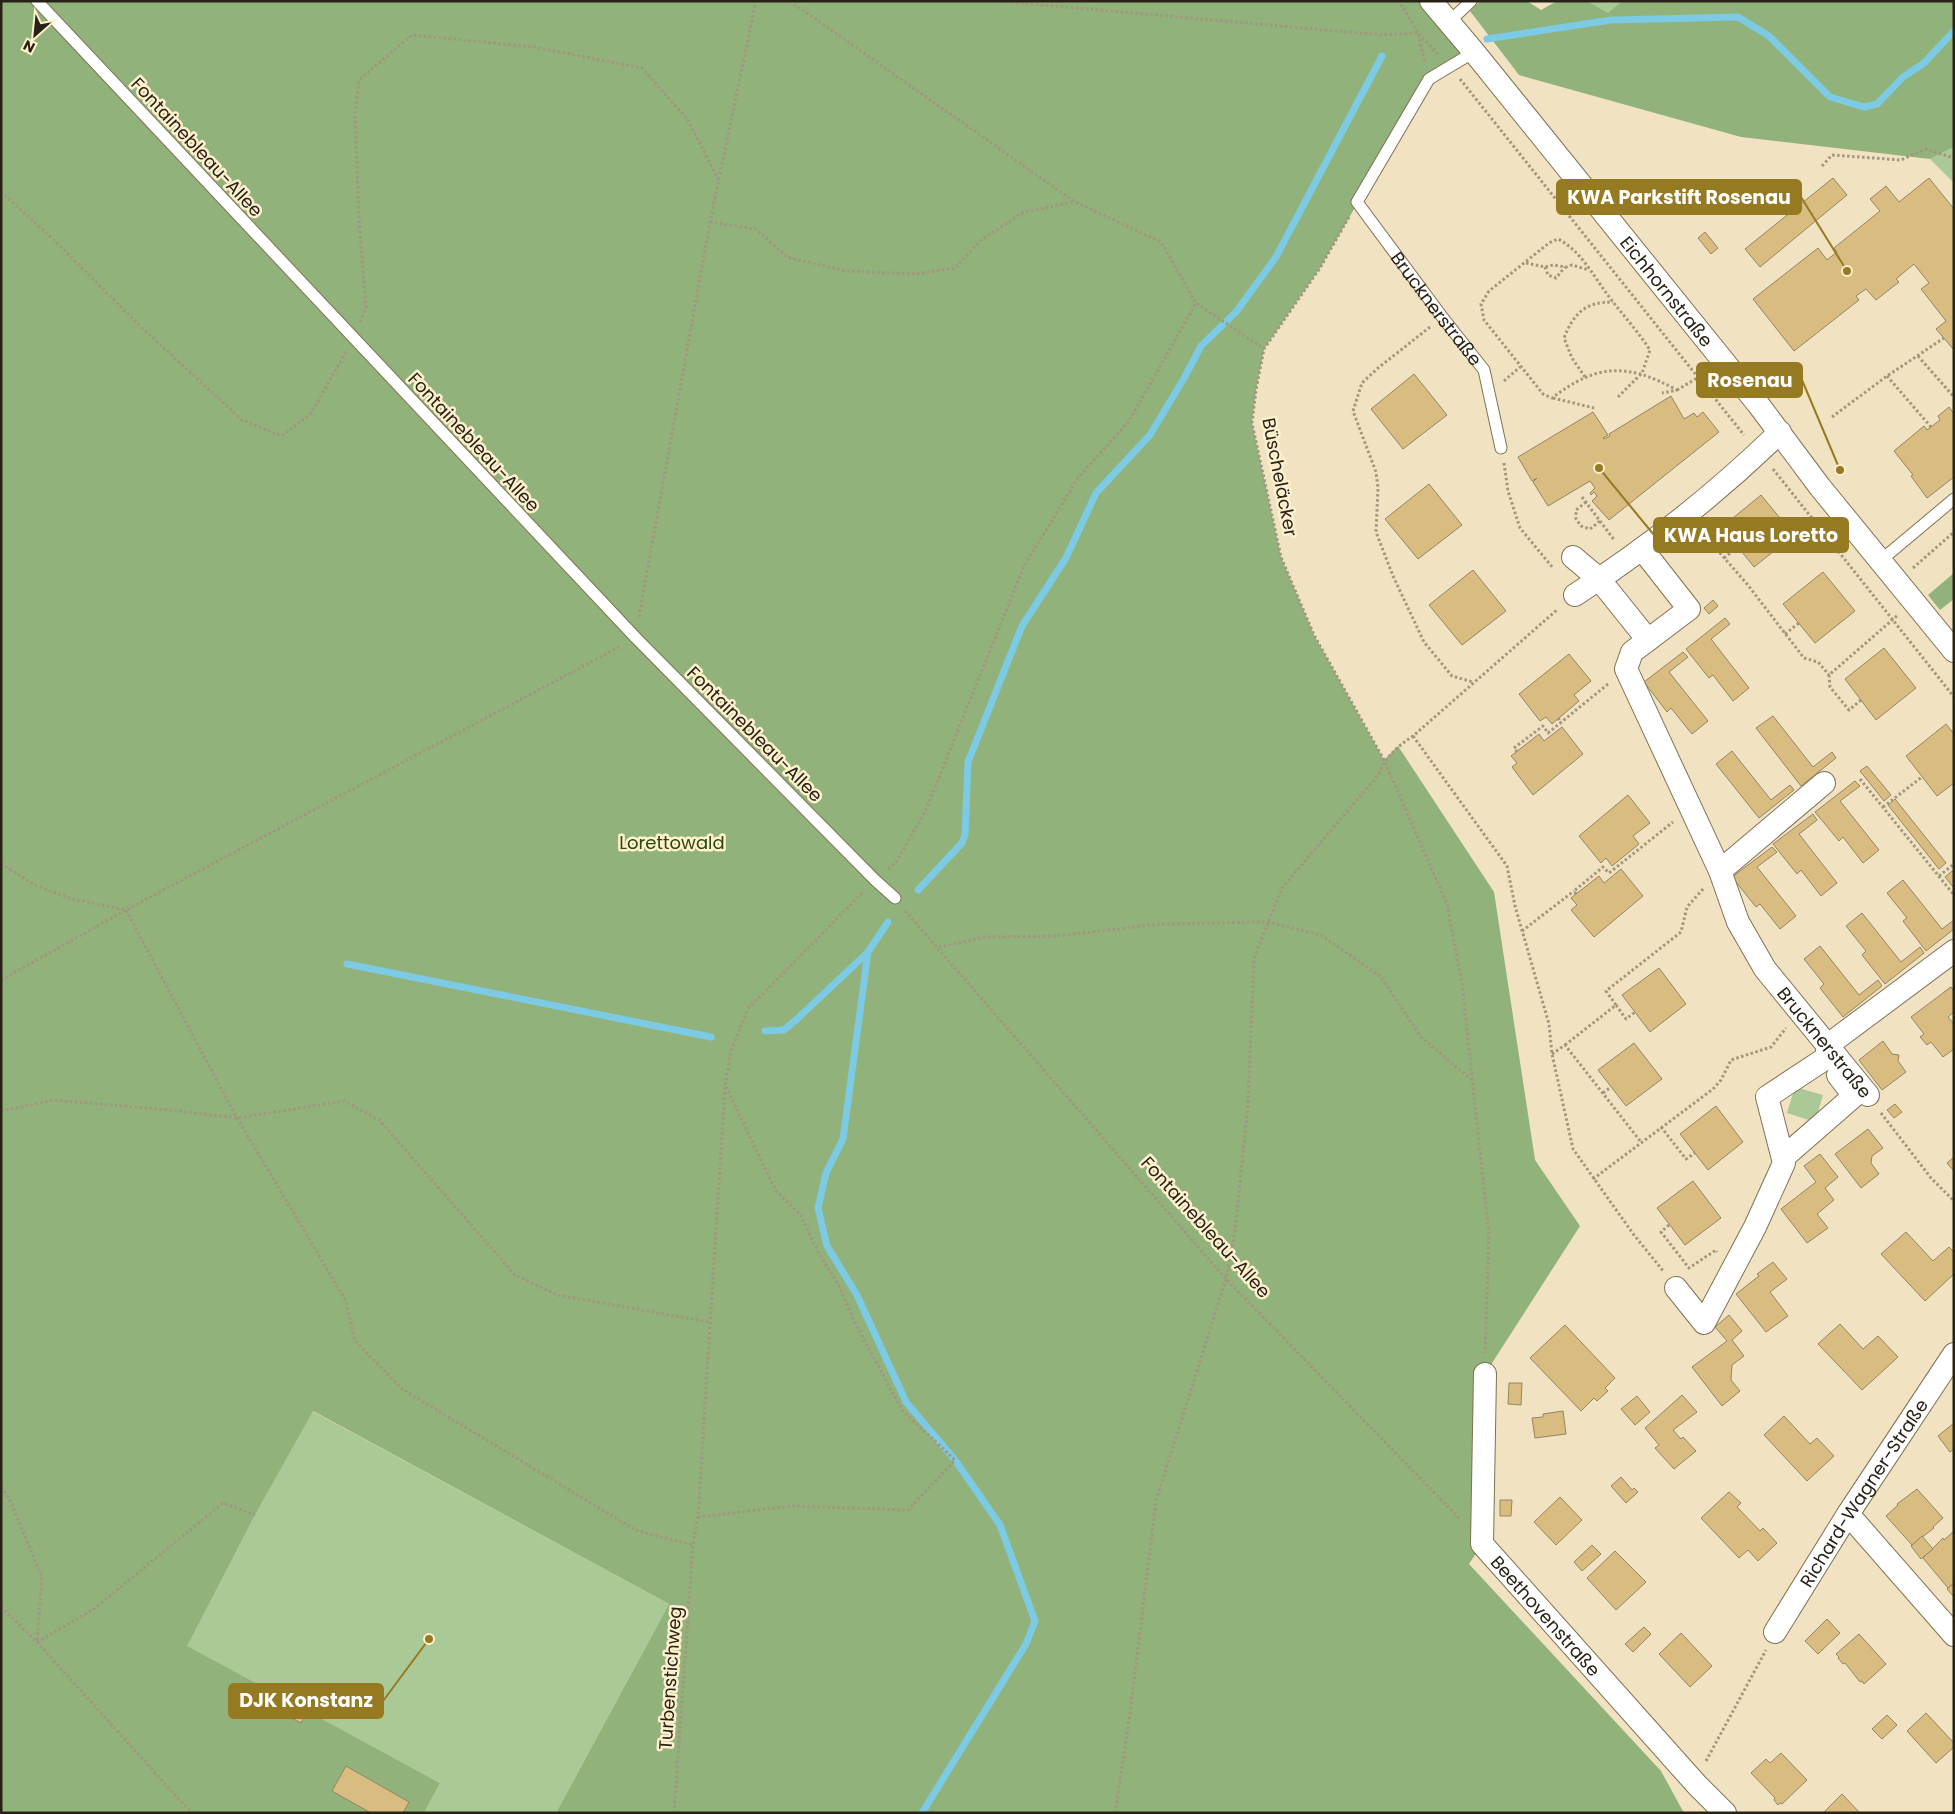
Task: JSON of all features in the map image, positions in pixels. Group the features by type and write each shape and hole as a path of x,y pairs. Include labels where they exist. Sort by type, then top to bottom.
{"street":[{"name":"Eichhornstraße","path":"1431,1 1780,432 1820,487 1954,651"},
{"path":"1575,595 1636,554 1687,515 1780,432"},
{"path":"1626,669 1632,652 1689,609 1636,554"},
{"path":"1573,557 1599,579 1648,640"},
{"name":"Brucknerstraße","path":"1626,669 1720,871 1738,922 1765,969 1827,1051 1868,1095"},
{"path":"1720,871 1824,783"},
{"path":"1676,1288 1704,1323 1755,1227 1784,1163 1768,1097 1954,951"},
{"path":"1784,1157 1854,1096 1827,1051"},
{"name":"Richard-Wagner-Straße","path":"1775,1632 1848,1514 1954,1354"},
{"name":"Beethovenstraße","path":"1485,1374 1482,1544 1697,1785 1724,1812"},
{"path":"1848,1514 1954,1635"}],"lane":[{"name":"Fontainebleau-Allee","path":"37,1 636,638 895,898"},
{"path":"1449,22 1471,1"},
{"path":"1357,202 1429,79 1474,52"},
{"name":"Brucknerstraße","path":"1357,202 1484,370 1501,448"},
{"path":"1880,561 1954,499"}],"path":[{"path":"1,980 126,910 636,638 710,222 756,1"},
{"path":"790,1 1075,202 1160,242 1196,303 1264,349"},
{"path":"996,1 1384,35 1418,33"},
{"path":"1397,1 1403,7 1418,33 1450,66 1736,423"},
{"path":"1418,33 1429,79"},
{"path":"1,192 54,240 142,327 242,420 282,436 311,413 353,339 366,307 358,210 355,114 359,80 412,35 534,47 642,68 688,120 719,182"},
{"path":"1822,166 1832,155 1901,160 1925,149 1951,157 1954,156"},
{"path":"710,222 756,229 786,257 846,271 914,274 954,268 981,240 1024,212 1075,202"},
{"name":"Büscheläcker","path":"1357,202 1320,268 1264,349 1252,423 1281,557 1314,635 1384,760 1447,904 1462,984 1489,1235 1485,1374"},
{"path":"1594,408 1542,394 1484,320 1481,304 1490,291 1550,243 1558,239 1568,244 1590,270 1650,350 1642,373 1618,397"},
{"path":"1526,263 1545,267 1553,265 1566,267 1572,265 1590,270"},
{"path":"1545,267 1548,275 1556,278 1566,267"},
{"path":"1585,377 1572,358 1564,338 1571,321 1582,309 1599,302 1613,302"},
{"name":"Turbenstichweg","path":"674,1813 693,1545 698,1517 725,1087 731,1051 748,1009 875,880 896,862 925,812 1024,566 1078,478 1129,421 1196,303"},
{"path":"1443,318 1392,357 1362,383 1353,411 1376,472 1378,488 1376,532 1393,576 1424,642 1452,676 1473,682"},
{"path":"1832,417 1886,376 1944,338"},
{"path":"1918,356 1954,397"},
{"path":"1552,398 1570,384 1593,373 1619,371 1642,373 1677,390"},
{"path":"1886,376 1932,427"},
{"path":"1662,393 1677,390 1699,377"},
{"path":"1115,1813 1130,1714 1156,1501 1226,1279 1235,1230 1248,1104 1254,958 1267,922 1282,888 1379,774 1384,760 1575,595 1520,528 1508,491 1501,448"},
{"path":"1759,452 1954,697"},
{"path":"1582,497 1600,521 1636,554"},
{"path":"1586,502 1576,510 1576,519 1582,526 1590,528 1600,521"},
{"path":"1687,515 1747,584 1804,658 1818,662 1829,675 1830,686 1849,710 1861,700"},
{"path":"1911,570 1954,532"},
{"path":"1724,558 1738,547"},
{"path":"1829,675 1912,601"},
{"path":"1785,634 1799,623"},
{"path":"1517,752 1514,748 1543,726 1548,733 1626,669"},
{"path":"1558,718 1561,723"},
{"path":"1413,736 1507,866 1522,931 1549,1024 1552,1054 1573,1149 1634,1235 1676,1288"},
{"path":"1882,807 1922,777"},
{"path":"1860,779 1954,895"},
{"path":"1522,931 1575,893 1604,867 1609,873 1620,862 1691,808"},
{"path":"1,864 35,885 72,899 126,910"},
{"path":"1939,876 1954,864"},
{"path":"1635,1012 1626,1019 1606,991 1681,932 1687,907 1720,871"},
{"path":"126,910 237,1118 346,1301 355,1341 402,1389 637,1530 693,1545"},
{"path":"938,947 985,937 1057,936 1160,924 1267,922 1321,935 1381,977 1422,1037 1474,1082"},
{"name":"Fontainebleau-Allee","path":"915,924 938,947 1226,1279 1460,1519 1482,1544"},
{"path":"1552,1054 1616,1006"},
{"path":"1593,1179 1713,1089 1721,1080 1732,1060 1770,1046 1800,1015"},
{"path":"1565,1044 1641,1142"},
{"path":"1603,1093 1611,1086"},
{"path":"698,1517 791,1506 908,1510 954,1460 902,1410 854,1322 838,1284 818,1252 801,1215 776,1190 725,1087"},
{"name":"Brucknerstraße","path":"1868,1095 1931,1178 1954,1201"},
{"path":"1,1111 54,1100 237,1118 344,1101 379,1120 514,1275 557,1295 710,1322"},
{"path":"1661,1127 1686,1159 1695,1153"},
{"path":"1669,1225 1661,1232 1689,1268 1716,1250 1732,1270"},
{"path":"1,1488 10,1500 42,1576 37,1642"},
{"path":"37,1642 94,1609 224,1503 255,1515"},
{"path":"1,1607 37,1642 184,1805 194,1813"},
{"path":"1697,1785 1699,1774 1775,1632"}],"green space":[{"name":"Lorettowald","path":"1,1 1431,1 1474,52 1429,79 1320,268 1264,349 1252,423 1281,557 1314,635 1384,760 1398,746 1494,892 1535,1160 1580,1226 1485,1374 1482,1544 1469,1564 1661,1771 1684,1813 556,1813 669,1604 313,1411 255,1515 187,1646 440,1783 424,1813 1,1813"},
{"path":"1480,1 1527,1 1541,10 1557,1 1587,1 1608,13 1622,1 1954,1 1954,147 1930,159 1741,137 1519,75 1470,11"},
{"path":"1587,1 1622,1 1608,14"},
{"path":"1954,147 1954,183 1930,159"},
{"path":"1954,573 1954,599 1940,610 1928,595"},
{"path":"1795,1087 1823,1095 1815,1122 1787,1113"},
{"path":"312,1411 669,1604 556,1813 424,1813 440,1783 186,1646"}],"building":[{"path":"1833,178 1847,195 1760,267 1745,249"},
{"path":"1929,178 1954,209 1954,350 1936,329 1946,321 1921,289 1929,283 1914,264 1896,279 1899,282 1876,300 1866,289 1856,296 1859,300 1794,351 1753,299 1818,248 1827,260 1837,252 1834,248 1880,211 1870,199 1886,186 1899,202"},
{"path":"1705,232 1718,248 1711,254 1698,238"},
{"path":"1414,374 1447,415 1403,449 1371,409"},
{"path":"1671,396 1684,419 1694,413 1697,417 1703,412 1719,432 1609,520 1592,501 1597,496 1594,492 1591,495 1590,493 1595,488 1590,481 1548,506 1533,482 1537,478 1532,481 1518,457 1593,412 1608,435 1604,439 1610,436 1609,434"},
{"path":"1949,407 1954,414 1954,477 1927,498 1911,476 1913,475 1894,451 1924,426 1927,430 1940,420 1938,416"},
{"path":"1429,484 1462,525 1418,559 1385,519"},
{"path":"1761,495 1794,535 1754,567 1722,527"},
{"path":"1473,570 1506,611 1462,645 1429,605"},
{"path":"1823,572 1855,611 1815,643 1783,604"},
{"path":"1713,600 1718,606 1709,614 1704,608"},
{"path":"1725,618 1730,624 1711,639 1749,688 1733,701 1713,675 1709,678 1686,649"},
{"path":"1884,648 1916,688 1876,720 1845,679"},
{"path":"1683,652 1688,657 1669,672 1708,721 1692,734 1671,708 1667,712 1644,682"},
{"path":"1569,654 1591,681 1574,695 1579,701 1552,724 1546,717 1540,721 1519,694"},
{"path":"1773,716 1813,767 1832,752 1836,758 1801,786 1756,728"},
{"path":"1946,724 1954,734 1954,783 1937,796 1906,756"},
{"path":"1562,727 1583,754 1533,795 1512,767 1517,763 1511,756 1539,734 1544,741"},
{"path":"1732,751 1771,800 1790,785 1794,790 1759,818 1716,764"},
{"path":"1867,766 1891,795 1884,801 1860,771"},
{"path":"1855,781 1860,786 1840,801 1879,850 1863,863 1843,837 1839,841 1815,812"},
{"path":"1628,795 1650,823 1633,836 1639,844 1612,866 1606,858 1601,863 1579,836"},
{"path":"1895,799 1946,863 1939,869 1888,805"},
{"path":"1813,814 1817,820 1799,834 1837,883 1821,896 1801,870 1797,874 1773,844"},
{"path":"1772,847 1777,852 1757,867 1796,916 1780,929 1760,904 1756,907 1732,877"},
{"path":"1621,869 1643,896 1594,937 1571,910 1577,905 1571,898 1599,876 1604,883"},
{"path":"1952,871 1954,873 1954,888 1945,877"},
{"path":"1903,880 1942,929 1954,920 1954,929 1926,951 1903,921 1907,918 1887,893"},
{"path":"1862,913 1901,962 1920,947 1924,953 1885,984 1862,955 1866,951 1846,926"},
{"path":"1820,946 1859,995 1878,980 1882,986 1843,1017 1820,988 1824,984 1804,959"},
{"path":"1659,968 1686,1004 1650,1032 1622,995"},
{"path":"1951,987 1954,991 1954,1007 1943,993"},
{"path":"1951,987 1954,991 1954,1012 1948,1017 1954,1024 1954,1049 1943,1057 1931,1042 1927,1045 1920,1037 1924,1034 1911,1017"},
{"path":"1883,1041 1892,1054 1899,1055 1898,1061 1906,1072 1882,1090 1859,1060"},
{"path":"1634,1043 1662,1079 1626,1106 1598,1070"},
{"path":"1895,1104 1902,1112 1894,1118 1887,1110"},
{"path":"1716,1106 1743,1142 1708,1170 1680,1134"},
{"path":"1868,1129 1883,1148 1872,1156 1871,1163 1879,1174 1861,1188 1835,1154"},
{"path":"1820,1154 1838,1177 1825,1188 1834,1200 1817,1214 1828,1228 1807,1243 1781,1209 1816,1182 1804,1166"},
{"path":"1954,1157 1954,1171 1947,1163"},
{"path":"1693,1181 1721,1218 1685,1245 1657,1208"},
{"path":"1906,1232 1933,1261 1949,1247 1954,1252 1954,1274 1925,1301 1881,1254"},
{"path":"1773,1262 1787,1279 1770,1292 1788,1316 1766,1332 1736,1294"},
{"path":"1729,1315 1742,1331 1732,1340 1744,1356 1732,1365 1731,1380 1740,1391 1722,1406 1692,1367 1727,1341 1715,1327"},
{"path":"1840,1324 1863,1349 1878,1336 1898,1357 1862,1390 1818,1344"},
{"path":"1565,1325 1615,1378 1605,1388 1608,1391 1597,1401 1594,1398 1581,1411 1530,1358"},
{"path":"1509,1383 1522,1383 1521,1405 1508,1404"},
{"path":"1682,1395 1697,1412 1673,1430 1681,1439 1683,1437 1696,1451 1674,1469 1655,1448 1659,1445 1645,1428"},
{"path":"1637,1396 1650,1412 1635,1425 1621,1409"},
{"path":"1563,1411 1566,1434 1535,1438 1532,1418"},
{"path":"1784,1416 1810,1444 1817,1438 1834,1456 1807,1481 1764,1435"},
{"path":"1954,1423 1954,1449 1950,1452 1938,1436"},
{"path":"1621,1477 1632,1490 1634,1488 1638,1492 1626,1503 1611,1486"},
{"path":"1917,1489 1943,1518 1934,1528 1912,1545 1886,1516 1897,1504"},
{"path":"1729,1492 1741,1503 1737,1507 1760,1531 1763,1528 1777,1543 1758,1561 1748,1550 1739,1558 1701,1518"},
{"path":"1560,1497 1582,1520 1556,1545 1534,1522"},
{"path":"1500,1500 1512,1500 1511,1516 1500,1516"},
{"path":"1954,1531 1954,1583 1948,1588 1923,1558 1943,1538 1944,1540"},
{"path":"1922,1536 1933,1549 1921,1559 1911,1546"},
{"path":"1592,1545 1601,1554 1582,1571 1574,1562"},
{"path":"1615,1551 1646,1582 1616,1610 1587,1578"},
{"path":"1954,1583 1954,1597 1947,1589"},
{"path":"1827,1619 1840,1633 1818,1654 1805,1641"},
{"path":"1644,1627 1651,1634 1633,1652 1625,1644"},
{"path":"1681,1633 1712,1666 1690,1687 1659,1654"},
{"path":"1859,1634 1886,1664 1864,1684 1862,1681 1860,1682 1845,1663 1843,1664 1836,1654"},
{"path":"287,1704 306,1714 301,1723 282,1713"},
{"path":"1926,1713 1954,1743 1954,1747 1936,1763 1907,1731"},
{"path":"1887,1715 1897,1725 1882,1739 1872,1729"},
{"path":"1781,1753 1807,1780 1782,1804 1778,1805 1774,1800 1775,1798 1751,1773 1766,1759 1770,1763"},
{"path":"346,1766 409,1802 403,1813 371,1813 332,1791"},
{"path":"1842,1794 1860,1813 1823,1813"}],"waterway":[{"path":"1487,39 1611,20 1738,17 1769,36 1830,97 1864,107 1877,104 1903,77 1924,63 1954,31"},
{"path":"918,890 962,843 965,835 968,762 1022,626 1066,558 1096,493 1150,435 1201,346 1236,312 1276,257 1382,56"},
{"path":"765,1031 784,1030 797,1019 868,952 888,922"},
{"path":"868,952 843,1139 826,1173 818,1208 827,1246 857,1295 906,1402 955,1460 1000,1525 1035,1621 1026,1644 922,1813"},
{"path":"347,964 711,1037"}],"place":[{"name":"KWA Parkstift Rosenau","path":"1847,271"},
{"name":"KWA Haus Loretto","path":"1599,468"},
{"name":"Rosenau","path":"1840,470"},
{"name":"DJK Konstanz","path":"429,1639"}]}
